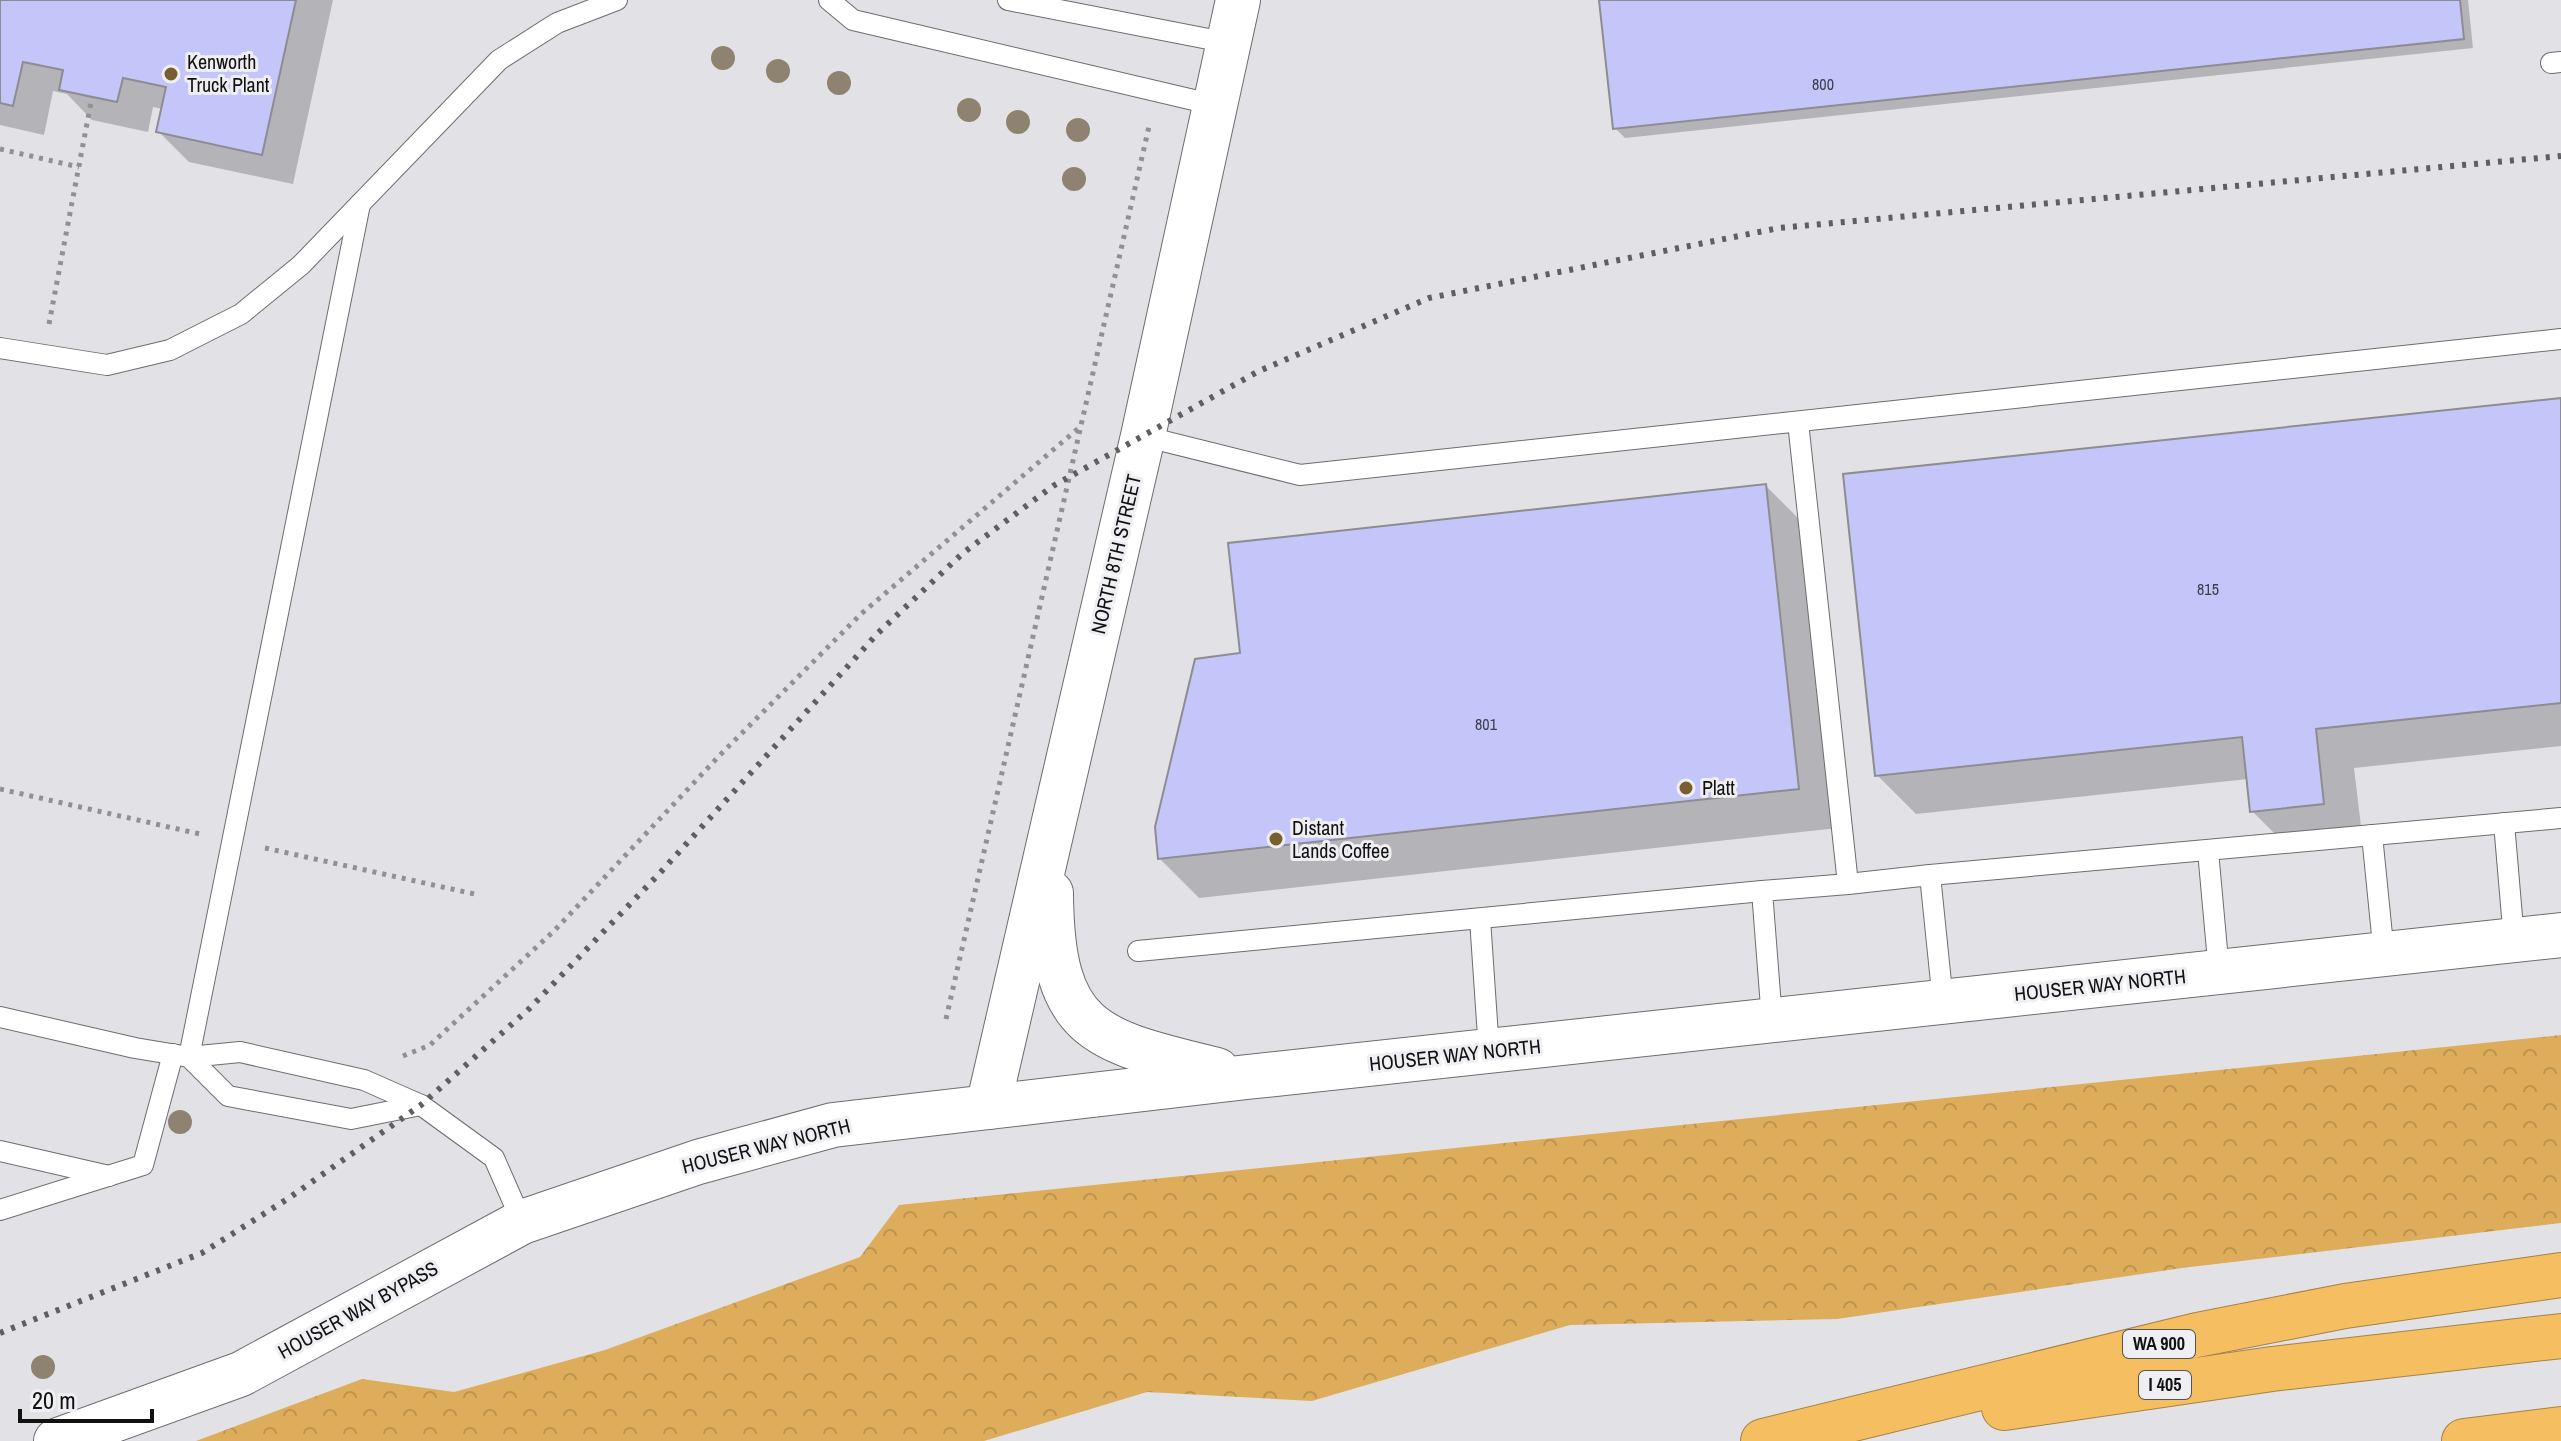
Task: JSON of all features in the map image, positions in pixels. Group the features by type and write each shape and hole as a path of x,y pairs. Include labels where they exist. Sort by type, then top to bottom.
{"highway":[{"name":"WA 900","path":"1763,1441 2197,1335 2345,1306 2561,1275"},
{"name":"I 405","path":"1769,1441 2272,1369 2561,1336"},
{"path":"2464,1441 2561,1429"}],"street":[{"name":"NORTH 8TH STREET","path":"988,1107 1143,436 1238,0"},
{"path":"1050,836 1051,929 1059,980 1082,1018 1105,1037 1139,1051 1247,1077"},
{"name":"HOUSER WAY NORTH","path":"522,1222 698,1162 833,1125 1247,1077 2561,935"},
{"name":"HOUSER WAY BYPASS","path":"56,1441 241,1374 522,1222"}],"lane":[{"path":"0,348 107,365 170,350 241,314 301,265 499,60 557,23 617,0"},
{"path":"829,0 853,20 1215,105"},
{"path":"1008,0 1229,43"},
{"path":"0,1210 143,1165 181,1055 360,204"},
{"path":"1143,436 1300,475 2561,339"},
{"path":"1798,422 1848,884"},
{"path":"1138,951 2561,818"},
{"path":"2504,823 2514,940"},
{"path":"2372,835 2384,955"},
{"path":"2208,851 2219,972"},
{"path":"1930,875 1943,1002"},
{"path":"1762,891 1772,1020"},
{"path":"1480,919 1489,1051"},
{"path":"0,1017 181,1055 240,1052 364,1080 421,1105 494,1158 522,1222"},
{"path":"181,1055 228,1096 351,1119 421,1105"},
{"path":"0,1151 109,1176"}],"path":[{"path":"946,1019 1157,91"},
{"path":"42,356 92,97"},
{"path":"0,149 79,167"},
{"path":"403,1056 430,1045 554,931 720,755 861,614 1081,427"}],"green space":[{"path":"2561,1035 2561,1223 2182,1268 1837,1319 1570,1325 1312,1401 1147,1392 984,1441 196,1441 362,1379 454,1392 605,1350 860,1257 899,1205"}],"building":[{"name":"Kenworth Truck Plant","path":"0,0 296,0 262,155 156,132 166,87 123,78 117,102 59,90 63,70 23,62 13,106 0,103"},
{"path":"1599,0 2460,0 2464,39 1613,129"},
{"path":"2561,398 2561,703 2316,729 2324,804 2250,812 2242,737 1875,776 1843,474"},
{"path":"1766,484 1799,789 1158,859 1155,827 1195,659 1240,653 1228,543"}],"railway":[{"path":"0,1333 202,1253 289,1198 421,1105 530,1008 658,875 878,633 963,553 1053,486 1259,371 1429,298 1779,228 2561,156"}],"place":[{"name":"Kenworth Truck Plant","path":"171,74"},
{"name":"Platt","path":"1686,788"},
{"name":"Distant Lands Coffee","path":"1276,839"}]}
